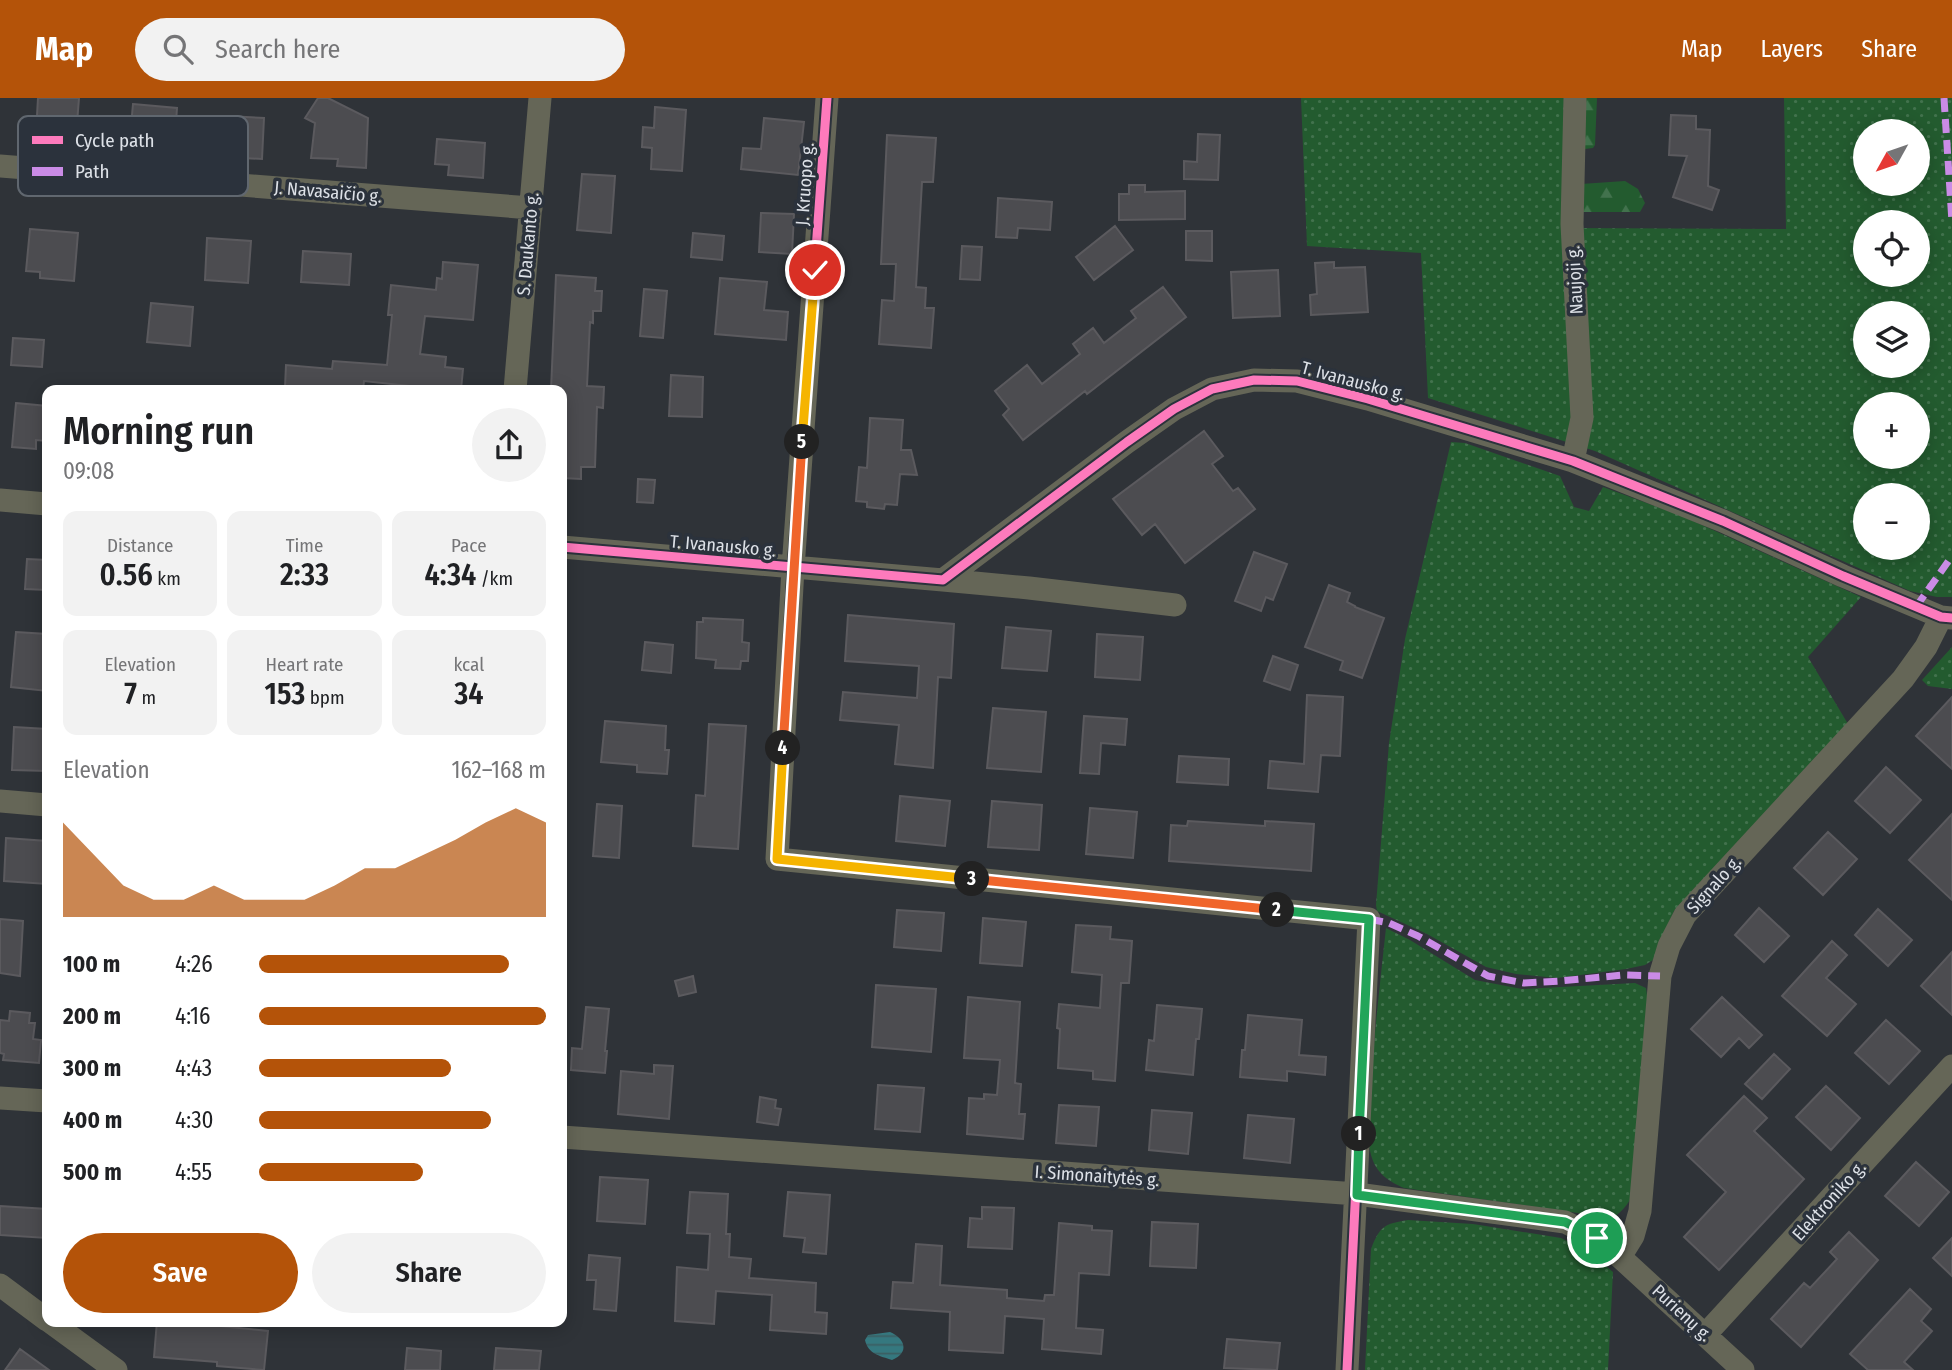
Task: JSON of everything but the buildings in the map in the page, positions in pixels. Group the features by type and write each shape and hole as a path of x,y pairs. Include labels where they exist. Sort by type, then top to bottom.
{"street":[{"name":"S. Daukanto g.","path":"515,385 540,98"},
{"name":"J. Kruopo g.","path":"827,98 793,568 777,859 1369,919 1357,1195"},
{"name":"Naujoji g.","path":"1573,461 1582,418 1572,223 1575,98"},
{"name":"J. Navasaičio g.","path":"0,166 18,167"},
{"name":"J. Navasaičio g.","path":"248,186 531,208"},
{"name":"T. Ivanausko g.","path":"943,580 1174,409 1212,389 1254,380 1297,381 1368,399 1573,461 1723,521 1843,576 1946,618"},
{"path":"0,500 42,504"},
{"name":"T. Ivanausko g.","path":"567,547 1029,588 1175,605"},
{"name":"Signalo g.","path":"1620,1256 1633,1236 1640,1211 1660,976 1669,946 1685,915 1903,679 1946,618"},
{"path":"0,801 42,805"},
{"name":"Elektroniko g.","path":"1705,1335 1952,1066"},
{"path":"0,1098 42,1101"},
{"name":"I. Simonaitytės g.","path":"567,1137 1357,1195 1565,1222 1597,1238 1620,1256"},
{"path":"1347,1370 1357,1195"},
{"name":"Purienų g.","path":"1620,1256 1743,1370"},
{"path":"0,1285 42,1316"},
{"path":"58,1327 116,1370"}],"green space":[{"path":"1301,98 1567,98 1565,228 1786,229 1784,98 1952,98 1952,597 1937,597 1910,591 1595,451 1428,398 1421,253 1307,246"},
{"path":"1581,98 1597,98 1593,148 1585,149"},
{"path":"1625,181 1638,189 1645,203 1640,212 1581,212 1581,184"},
{"path":"1451,442 1465,443 1560,476 1574,507 1589,511 1603,487 1682,516 1861,597 1808,657 1848,724 1674,911 1653,960 1645,965 1557,978 1516,974 1486,967 1427,934 1377,911 1389,743 1405,639"},
{"path":"1952,647 1952,689 1928,686 1922,680"},
{"path":"1386,928 1475,980 1522,989 1635,983 1646,988 1648,1003 1630,1200 1619,1213 1601,1219 1578,1213 1404,1188 1379,1172 1371,1155 1369,1133 1375,1033"},
{"path":"1408,1220 1473,1224 1561,1238 1588,1251 1613,1272 1608,1370 1365,1370 1371,1249 1384,1227"}],"water":[{"path":"890,1332 899,1338 903,1346 901,1354 892,1360 872,1351 865,1340 868,1335"}],"marked path":[{"path":"1944,98 1952,222"},
{"path":"1916,607 1952,556"},
{"path":"1369,919 1389,923 1418,936 1488,976 1524,983 1624,975 1660,976"}],"cycle path":[{"path":"827,98 793,568 777,859 1369,919 1347,1370"},
{"path":"567,547 943,580 1174,409 1212,389 1254,380 1297,381 1368,399 1573,461 1723,521 1941,617 1952,618"}],"route":[{"path":"815,270 793,568 777,859 1369,919 1357,1195 1565,1222 1597,1238"}]}
